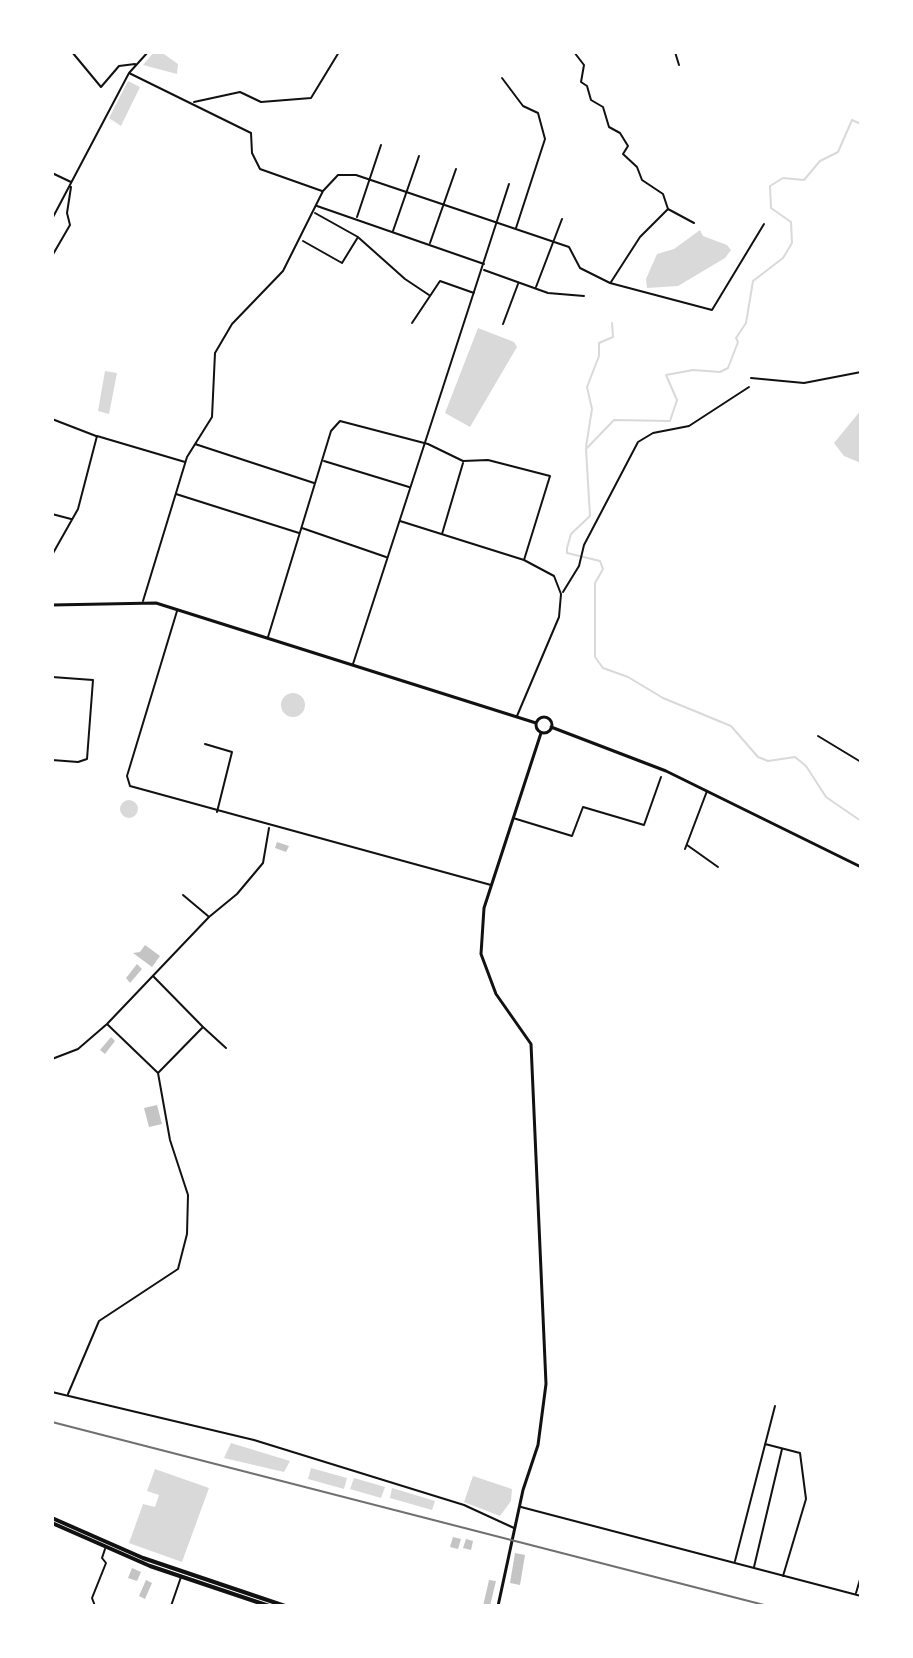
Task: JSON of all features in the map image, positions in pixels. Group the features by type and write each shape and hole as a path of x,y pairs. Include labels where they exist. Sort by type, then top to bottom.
{"highway":[{"path":"52,1520 105,1548 269,1606"},
{"path":"52,1520 143,1558 285,1606"}],"street":[{"path":"72,52 101,87 119,66 137,64"},
{"path":"52,219 129,73 148,52"},
{"path":"192,103 240,92 261,102 311,98 339,52"},
{"path":"574,52 584,65 581,82 587,86 591,100 603,107 609,127 620,133 628,146 623,154 637,167 642,180 663,194 668,209 694,223"},
{"path":"675,52 679,65"},
{"path":"129,73 251,133 252,153 260,169 323,191"},
{"path":"502,78 523,106 538,113 545,139 516,229"},
{"path":"357,217 381,145"},
{"path":"393,231 419,156"},
{"path":"430,243 456,169"},
{"path":"52,173 72,182"},
{"path":"143,601 186,462 212,417 212,373 220,340 283,271 323,191 338,175 348,173 569,247 580,268 610,283 712,310 764,224"},
{"path":"52,256 70,225 67,213 72,182"},
{"path":"353,665 509,184"},
{"path":"317,206 485,265"},
{"path":"610,283 640,237 668,209"},
{"path":"314,213 358,237 405,279 429,295"},
{"path":"536,288 562,219"},
{"path":"301,240 342,263 358,237"},
{"path":"483,270 536,288 584,296"},
{"path":"412,323 440,281 475,293"},
{"path":"503,324 518,282"},
{"path":"751,378 804,383 861,372"},
{"path":"561,594 579,566 584,545 638,442 653,433 689,426 749,387"},
{"path":"52,419 97,436 186,462"},
{"path":"268,638 331,431 340,421 425,444 463,461 488,460 550,476 524,560"},
{"path":"52,555 78,509 97,436"},
{"path":"194,444 315,483"},
{"path":"322,460 410,488"},
{"path":"442,535 463,461"},
{"path":"175,494 301,533"},
{"path":"52,514 72,520"},
{"path":"399,521 524,560 554,576 561,594 559,617 517,717"},
{"path":"302,528 388,557"},
{"path":"52,605 143,601 178,610 536,723 541,733"},
{"path":"178,610 127,776 130,786 492,885"},
{"path":"52,677 93,680 87,759 78,762 52,760"},
{"path":"536,723 546,717 551,727 666,771 861,867"},
{"path":"498,1606 519,1507 538,1445 546,1384 535,1075 531,1044 496,994 481,954 484,908 541,733 551,727"},
{"path":"818,736 861,762"},
{"path":"205,744 232,752 217,812"},
{"path":"513,818 572,836 583,807 644,825 661,777"},
{"path":"685,849 707,791"},
{"path":"52,1059 78,1049 107,1024 209,917 237,894 263,863 269,826"},
{"path":"686,844 694,853 718,867"},
{"path":"183,895 209,917"},
{"path":"152,975 226,1048"},
{"path":"67,1395 99,1321 178,1269 185,1248 188,1195 170,1140 158,1073 107,1024"},
{"path":"158,1073 203,1027"},
{"path":"52,1392 254,1440 464,1505 514,1528"},
{"path":"734,1563 775,1406"},
{"path":"765,1444 800,1453 806,1499 783,1576"},
{"path":"753,1568 782,1449"},
{"path":"519,1507 861,1596"},
{"path":"95,1606 92,1598 106,1563 102,1558 105,1548"},
{"path":"856,1595 861,1576"},
{"path":"171,1606 181,1577"}],"shaded area":[{"path":"154,52 161,52 178,64 177,74 143,65"},
{"path":"128,81 140,87 121,126 109,118"},
{"path":"700,230 703,236 727,245 731,250 725,258 678,286 647,288 646,279 657,254 674,249"},
{"path":"478,328 514,342 517,347 470,427 445,413"},
{"path":"105,371 117,373 109,414 98,411"},
{"path":"861,410 861,463 844,456 834,443"},
{"path":"293,693 304,700 305,705 298,716 293,717 282,710 281,705 288,694"},
{"path":"129,800 138,809 129,818 120,809"},
{"path":"231,1443 290,1461 284,1472 224,1458"},
{"path":"311,1468 347,1478 344,1489 308,1479"},
{"path":"155,1469 209,1488 182,1562 129,1543 143,1504 155,1507 159,1495 147,1491"},
{"path":"473,1476 512,1489 511,1501 500,1516 464,1502"},
{"path":"354,1478 385,1487 381,1498 350,1489"},
{"path":"392,1488 435,1501 432,1510 390,1498"}],"building":[{"path":"277,842 289,846 286,852 275,848"},
{"path":"145,945 160,956 152,967 133,953 140,952"},
{"path":"137,964 142,969 130,983 126,978"},
{"path":"111,1037 115,1041 105,1054 100,1050"},
{"path":"157,1105 162,1124 149,1127 144,1108"},
{"path":"453,1537 461,1539 458,1549 450,1547"},
{"path":"466,1539 473,1541 471,1550 463,1548"},
{"path":"515,1553 525,1555 520,1585 510,1583"},
{"path":"132,1568 141,1572 137,1581 128,1578"},
{"path":"146,1580 152,1583 145,1599 139,1596"},
{"path":"489,1580 496,1581 490,1606 483,1606"}],"waterway":[{"path":"861,124 852,120 838,152 820,161 804,180 783,178 770,186 771,208 791,222 792,243 783,258 753,281 746,323 736,338 738,342 728,368 720,372 693,370 666,375 677,400 670,421 614,420 586,449 590,516 571,534 567,548 567,553 600,561 603,569 595,583 595,657 603,668 628,677 663,698 731,726 758,757 768,761 795,757 806,766 826,797 861,821"},
{"path":"586,447 592,409 587,387 599,356 599,343 613,337 612,323"}],"railway":[{"path":"52,1422 768,1606"}]}
